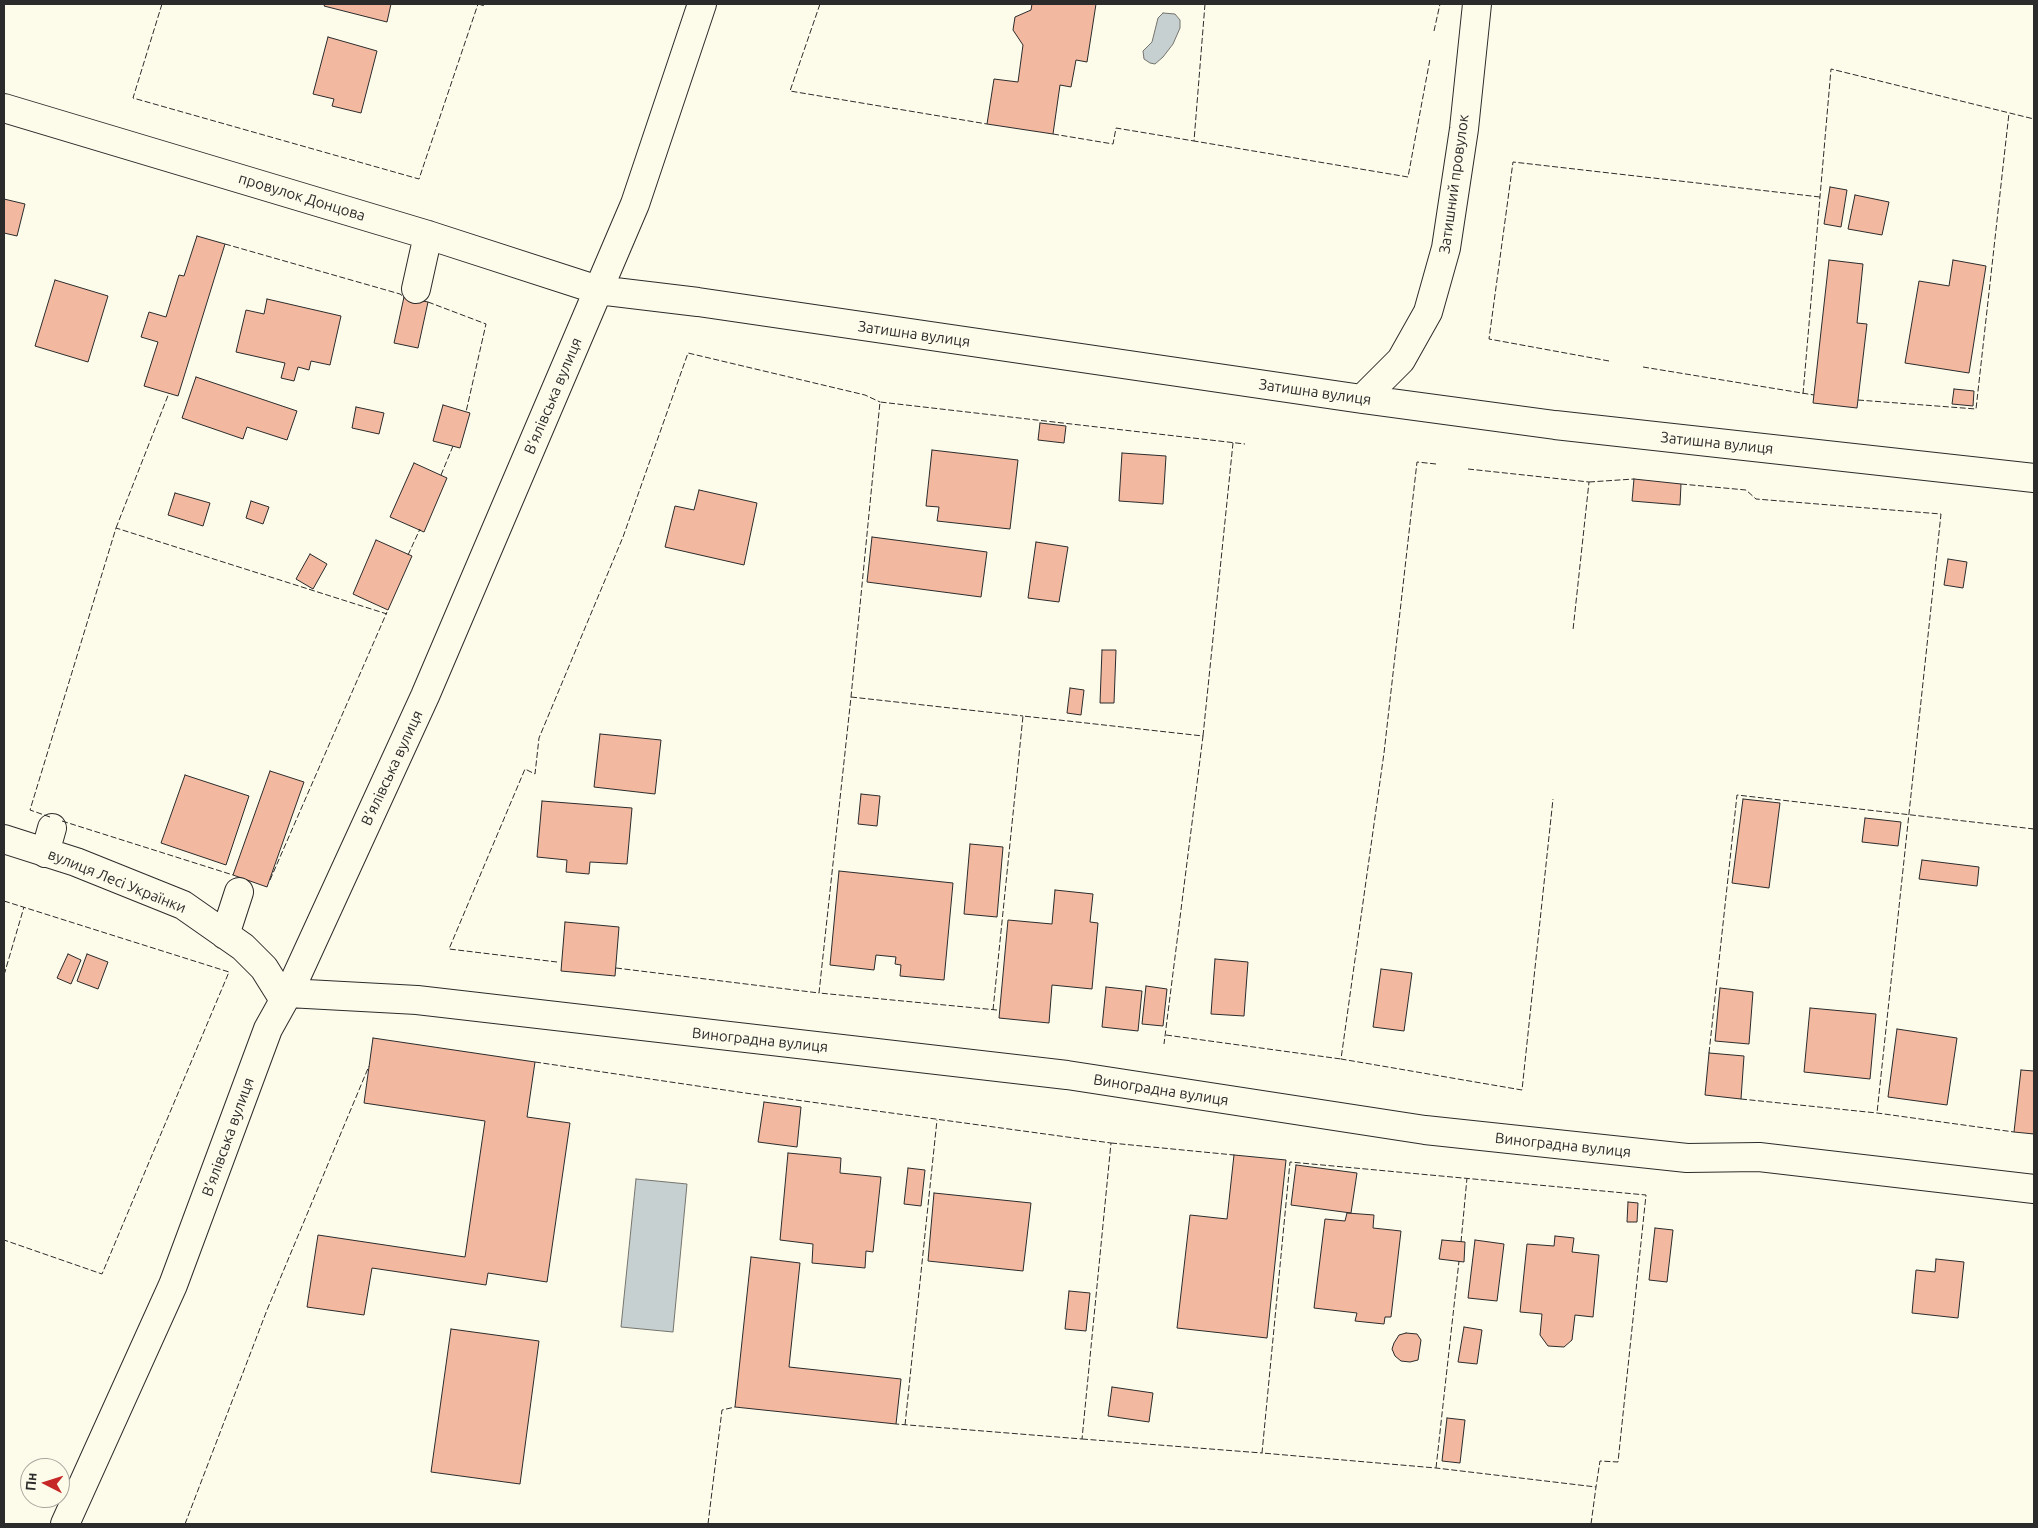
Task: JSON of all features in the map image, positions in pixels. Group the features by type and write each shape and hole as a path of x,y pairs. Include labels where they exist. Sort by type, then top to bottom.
{"street":[{"name":"В’ялівська вулиця","path":"65,1524 173,1285 268,1029 286,996 425,696 635,204 702,4"},
{"name":"Затишний провулок","path":"1362,400 1401,360 1428,312 1446,248 1464,129 1477,4"},
{"name":"провулок Донцова","path":"4,108 428,235 598,290"},
{"path":"416,289 428,235"},
{"name":"Затишна вулиця","path":"598,290 698,302 1362,400 1556,425 2034,478"},
{"name":"вулиця Лесі Українки","path":"4,839 49,840 76,862 183,905 243,947 264,968 286,996"},
{"path":"225,935 239,892"},
{"name":"Виноградна вулиця","path":"286,996 417,1000 1067,1075 1425,1130 1687,1158 1759,1157 2034,1189"}],"shaded area":[{"path":"1163,13 1175,14 1180,20 1180,28 1173,44 1163,57 1155,64 1150,63 1144,59 1143,51 1152,42 1158,18"},
{"path":"636,1179 687,1184 673,1332 621,1327"}],"building":[{"path":"325,4 391,4 387,22 324,6"},
{"path":"1032,4 1096,4 1087,62 1076,60 1071,87 1060,85 1053,134 987,124 994,79 1018,82 1023,45 1013,30 1015,17 1031,10"},
{"path":"328,37 377,51 361,113 332,106 334,99 313,94"},
{"path":"1830,187 1847,190 1841,227 1824,224"},
{"path":"1855,195 1889,202 1882,235 1848,229"},
{"path":"4,199 25,204 17,236 4,233"},
{"path":"197,236 225,244 178,396 144,386 158,342 141,337 149,312 166,317 179,275 184,276"},
{"path":"1829,260 1863,264 1857,323 1867,324 1857,408 1813,403"},
{"path":"1953,260 1986,266 1969,373 1905,363 1919,281 1949,286"},
{"path":"55,280 108,296 88,362 35,346"},
{"path":"404,297 428,302 418,348 394,343"},
{"path":"267,299 341,316 330,365 311,361 309,370 298,367 294,381 281,378 285,363 236,352 246,310 264,314"},
{"path":"196,377 297,411 287,440 247,427 243,439 182,418"},
{"path":"1954,389 1974,391 1973,406 1952,404"},
{"path":"443,405 470,413 460,448 433,441"},
{"path":"356,407 384,413 379,434 352,428"},
{"path":"1040,423 1066,426 1064,443 1038,440"},
{"path":"932,450 1018,460 1010,529 937,521 939,507 926,506"},
{"path":"1122,453 1166,456 1163,504 1119,501"},
{"path":"414,463 447,478 424,532 390,517"},
{"path":"1634,479 1681,484 1680,505 1632,501"},
{"path":"699,490 757,503 744,565 665,547 675,506 694,510"},
{"path":"175,493 210,503 203,526 168,515"},
{"path":"251,501 269,507 263,524 246,518"},
{"path":"872,537 987,552 981,597 867,582"},
{"path":"376,540 412,556 388,610 353,594"},
{"path":"1036,542 1068,547 1059,602 1028,598"},
{"path":"310,554 327,564 313,589 296,579"},
{"path":"1948,559 1967,562 1963,588 1944,585"},
{"path":"1102,650 1116,650 1114,703 1100,703"},
{"path":"1070,688 1084,690 1081,715 1067,713"},
{"path":"600,734 661,740 655,794 594,787"},
{"path":"270,771 304,782 267,887 233,875"},
{"path":"185,775 249,796 226,865 161,843"},
{"path":"861,794 880,796 877,826 858,824"},
{"path":"1743,799 1780,803 1769,888 1732,883"},
{"path":"542,801 632,808 627,864 590,862 589,874 566,872 567,860 537,857"},
{"path":"1865,818 1901,822 1898,846 1862,842"},
{"path":"970,844 1003,847 997,917 964,914"},
{"path":"1922,860 1979,867 1977,886 1919,879"},
{"path":"839,871 953,883 944,980 900,976 901,965 895,964 896,957 876,955 874,970 830,965"},
{"path":"1055,890 1093,894 1090,922 1098,923 1092,989 1052,985 1049,1023 999,1018 1008,920 1052,924"},
{"path":"565,922 619,927 615,976 561,971"},
{"path":"68,954 81,960 71,984 57,978"},
{"path":"87,954 108,962 98,989 77,981"},
{"path":"1215,959 1248,962 1244,1016 1211,1014"},
{"path":"1381,969 1412,973 1404,1031 1373,1027"},
{"path":"1146,986 1167,989 1163,1026 1142,1024"},
{"path":"1106,987 1142,991 1138,1031 1102,1027"},
{"path":"1720,988 1753,992 1749,1044 1715,1041"},
{"path":"1810,1008 1876,1014 1870,1079 1804,1072"},
{"path":"1897,1029 1957,1038 1947,1105 1888,1097"},
{"path":"373,1038 535,1062 527,1117 570,1123 547,1282 488,1273 486,1285 372,1268 364,1315 307,1307 318,1235 465,1257 485,1121 364,1103"},
{"path":"1709,1053 1744,1056 1741,1099 1705,1095"},
{"path":"2021,1070 2034,1071 2034,1134 2014,1132"},
{"path":"764,1102 801,1107 797,1147 758,1142"},
{"path":"788,1153 841,1158 840,1173 881,1177 873,1252 866,1251 865,1268 812,1263 813,1244 780,1240"},
{"path":"1234,1155 1286,1160 1267,1338 1177,1328 1190,1215 1227,1219"},
{"path":"1296,1165 1357,1173 1351,1213 1291,1205"},
{"path":"908,1168 925,1170 921,1206 904,1204"},
{"path":"934,1193 1031,1203 1023,1271 928,1261"},
{"path":"1628,1202 1638,1203 1637,1222 1627,1222"},
{"path":"1347,1213 1374,1215 1373,1228 1401,1231 1391,1317 1385,1317 1384,1324 1355,1321 1357,1313 1314,1308 1325,1219 1345,1221"},
{"path":"1655,1228 1673,1230 1667,1282 1649,1280"},
{"path":"1555,1236 1574,1238 1572,1252 1599,1255 1593,1317 1575,1315 1572,1340 1564,1347 1548,1346 1540,1335 1542,1314 1520,1312 1527,1244 1554,1246"},
{"path":"1442,1240 1465,1242 1464,1262 1439,1259"},
{"path":"1475,1240 1504,1244 1497,1301 1468,1298"},
{"path":"751,1257 800,1263 789,1367 901,1379 896,1424 735,1407"},
{"path":"1936,1259 1964,1262 1958,1318 1912,1313 1916,1270 1935,1272"},
{"path":"1069,1291 1090,1293 1086,1331 1065,1329"},
{"path":"1464,1327 1482,1330 1477,1364 1458,1362"},
{"path":"451,1329 539,1341 520,1484 431,1472"},
{"path":"1406,1333 1417,1334 1421,1340 1418,1360 1410,1362 1401,1361 1395,1356 1392,1349 1394,1343 1399,1335"},
{"path":"1112,1387 1153,1393 1149,1422 1108,1416"},
{"path":"1447,1418 1465,1420 1460,1463 1442,1461"}],"fence":[{"path":"162,4 133,98 419,179 478,4"},
{"path":"478,4 485,6 485,4"},
{"path":"820,4 790,91 987,124"},
{"path":"1205,4 1194,141 1408,177 1430,59"},
{"path":"1434,31 1440,4"},
{"path":"1803,394 1831,69 2034,119"},
{"path":"1858,400 1976,409 2009,113"},
{"path":"1053,134 1113,144 1116,128 1194,141"},
{"path":"1609,361 1489,339 1513,162 1820,197"},
{"path":"225,244 400,294 404,297"},
{"path":"428,302 486,324 466,412"},
{"path":"557,962 449,949 525,769 535,774 539,738 623,537 688,353 865,395 880,402"},
{"path":"1643,367 1814,395"},
{"path":"116,528 169,393"},
{"path":"997,1010 819,993 880,402 1245,444"},
{"path":"1203,736 1233,443"},
{"path":"441,475 453,446"},
{"path":"1436,464 1417,462 1384,753 1341,1059 1522,1090 1553,799"},
{"path":"1468,469 1589,482 1573,630"},
{"path":"1589,482 1634,479"},
{"path":"1681,484 1746,490 1756,499 1941,514 1877,1113"},
{"path":"50,817 30,810 116,528 387,614"},
{"path":"408,555 420,529"},
{"path":"270,880 387,612"},
{"path":"851,697 1023,716"},
{"path":"993,1010 1023,716 1203,736 1164,1044"},
{"path":"1709,1053 1737,795 2034,829"},
{"path":"62,821 233,875"},
{"path":"4,901 229,972 102,1274 4,1240"},
{"path":"4,975 24,907"},
{"path":"616,968 819,993"},
{"path":"1166,1035 1341,1059"},
{"path":"535,1062 1111,1143 1082,1439 896,1424"},
{"path":"185,1524 267,1310 369,1066"},
{"path":"1741,1099 1877,1113 2014,1132"},
{"path":"905,1425 937,1120"},
{"path":"1111,1143 1234,1155"},
{"path":"1591,1524 1600,1461 1618,1462 1646,1195 1290,1162 1262,1453 1436,1468 1596,1487"},
{"path":"1461,1242 1467,1178"},
{"path":"1436,1468 1459,1261"},
{"path":"708,1524 722,1410 735,1407"},
{"path":"1082,1439 1262,1453"}]}
